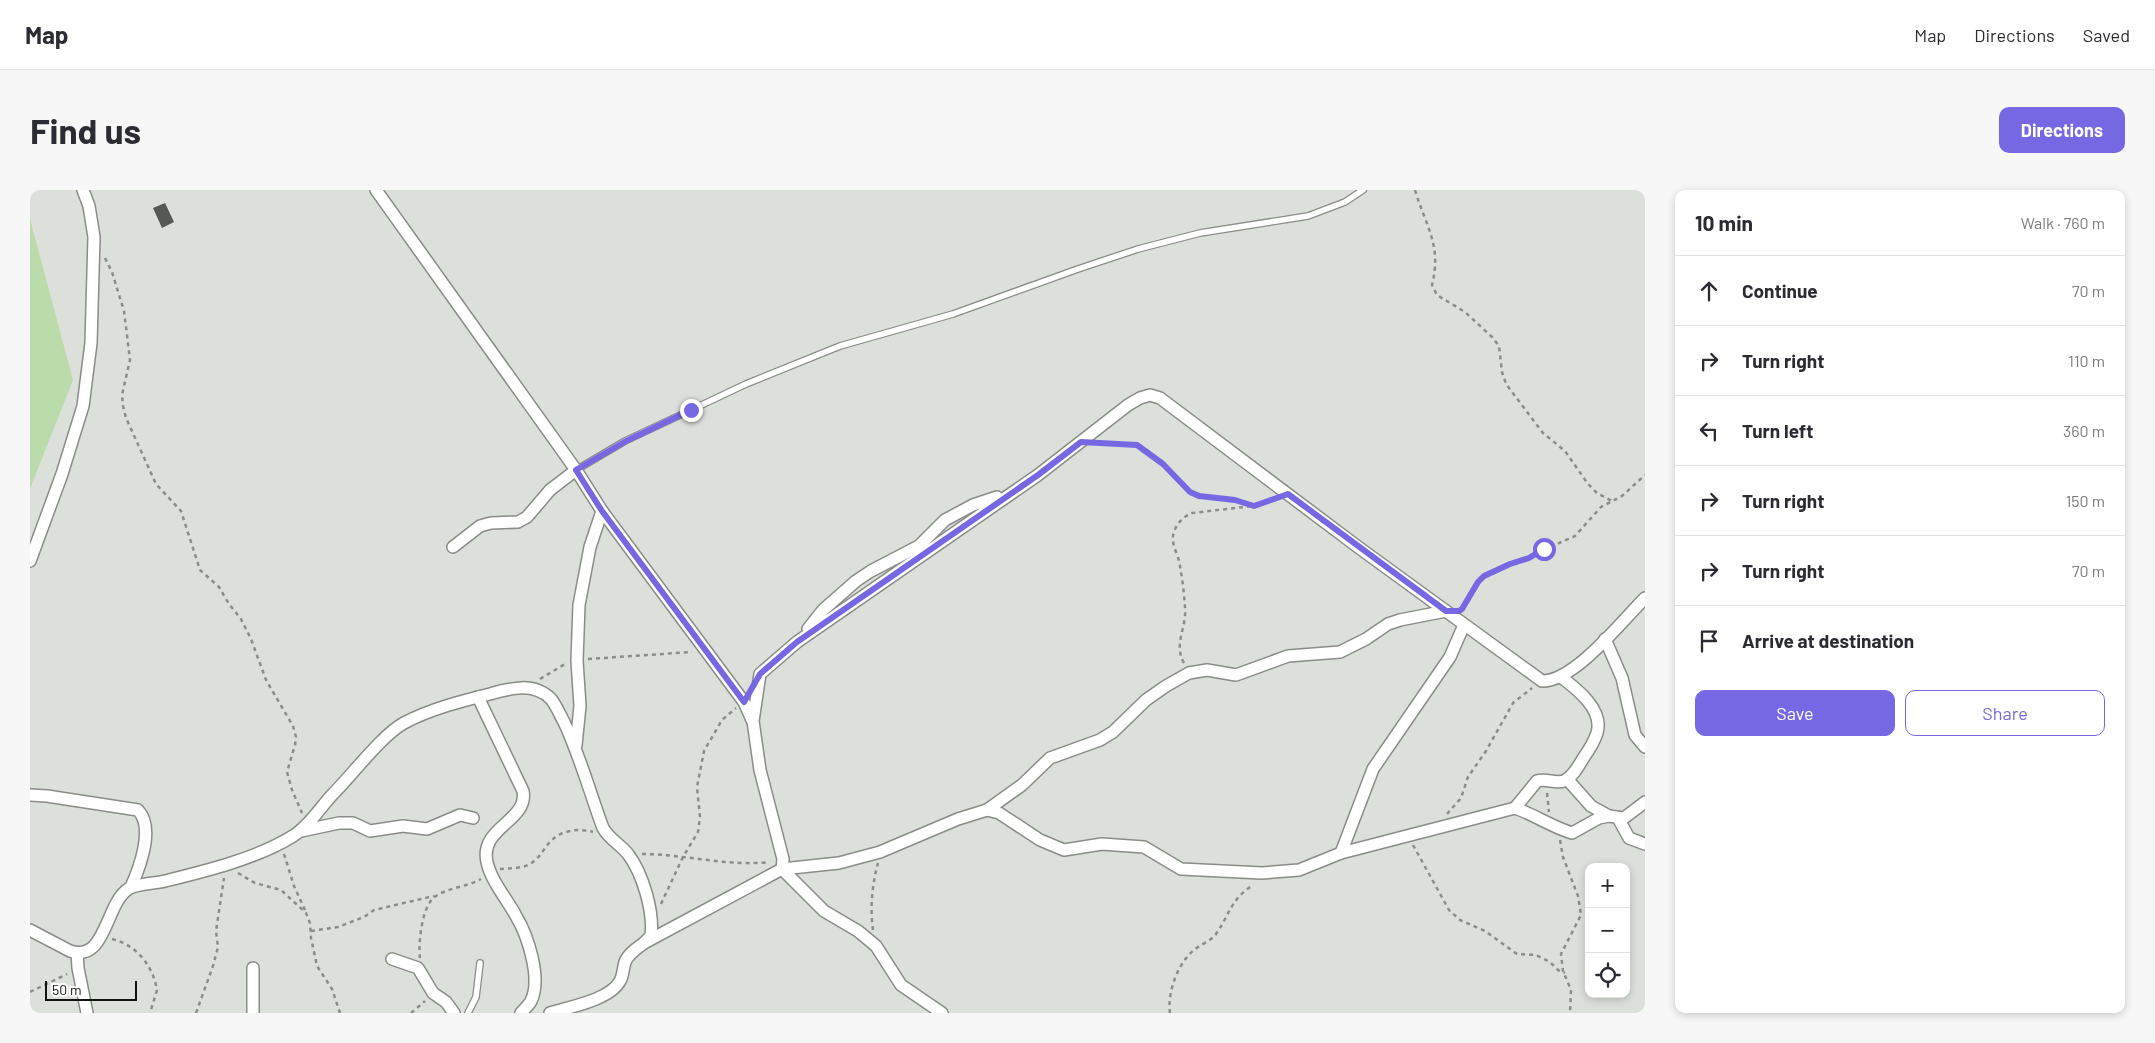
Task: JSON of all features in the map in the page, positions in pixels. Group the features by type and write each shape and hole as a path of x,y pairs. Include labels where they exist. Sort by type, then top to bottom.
{"street":[{"path":"30,561 62,474 83,406 91,343 94,237 89,206 83,190"},
{"path":"376,190 576,470 602,511 744,702 753,721"},
{"path":"744,702 760,674 797,642 1038,475 1128,405 1150,395 1160,398 1183,414 1542,682 1561,677 1571,671 1605,640 1645,598"},
{"path":"453,547 480,526 491,522 518,522 527,517 550,490 576,470"},
{"path":"797,642 823,610 856,581 919,546 946,520 973,505 1012,492"},
{"path":"575,747 580,706 577,631 583,577 590,546 602,511"},
{"path":"550,1013 585,1008 616,987 621,980 625,961 633,951 644,943 783,864 839,863 880,852 958,819 987,810 1022,784 1050,758 1100,740 1114,732 1146,700 1189,673 1207,670 1236,675 1288,656 1340,652 1366,639 1388,624 1446,611"},
{"path":"1342,853 1376,764 1450,657 1464,625"},
{"path":"1605,640 1622,678 1635,735 1645,747"},
{"path":"760,674 753,721 760,770 783,864 824,911 858,931 876,946 901,985 942,1013"},
{"path":"1515,808 1533,784 1540,780 1556,783 1566,779 1580,765 1597,732 1598,723 1594,710 1580,692 1561,677"},
{"path":"30,930 77,954 92,950 101,936 116,904 125,892 131,888 166,881 226,864 281,843 301,831 362,762 403,723 478,697 527,687 543,693 552,700 575,747 608,838 628,854 644,888 650,908 652,924 651,936 644,943"},
{"path":"478,697 525,798 522,807 490,839 486,851 490,871 524,930 533,965 534,983 531,1001 521,1013"},
{"path":"1566,779 1591,806 1613,817 1629,838 1645,844"},
{"path":"30,795 138,810 144,827 144,848 141,866 131,888"},
{"path":"987,810 999,813 1040,840 1064,850 1102,844 1132,846 1152,850 1173,866 1181,869 1273,872 1299,870 1342,853 1515,808 1572,833 1578,832 1599,818 1624,818 1645,802"},
{"path":"301,831 339,823 353,823 370,831 403,826 426,829 460,815 473,818"},
{"path":"77,954 87,1013"},
{"path":"392,959 413,965 422,973 428,986 446,1002 454,1013"},
{"path":"253,968 253,1013"}],"lane":[{"path":"576,470 626,441 700,406 840,346 953,314 1138,249 1200,233 1308,216 1345,202 1363,190"},
{"path":"468,1013 474,1005 476,997 480,963"}],"path":[{"path":"1415,190 1433,240 1436,255 1436,271 1432,285 1437,295 1466,312 1492,337 1499,346 1502,372 1506,384 1543,433 1565,451 1588,484 1597,493 1612,501"},
{"path":"103,255 112,272 124,311 130,360 122,395 126,418 156,484 181,511 200,570 219,588 241,619 251,638 266,680 292,726 296,737 287,772 292,790 302,812 301,831"},
{"path":"1081,442 1137,445 1163,464 1190,492 1199,496 1235,500 1254,506"},
{"path":"1446,611 1459,611 1462,609 1478,582 1488,574 1529,558 1580,534 1601,507 1631,489 1645,475"},
{"path":"1189,673 1178,651 1186,610 1179,560 1172,542 1173,532 1184,516 1192,513 1254,506 1288,494"},
{"path":"527,687 551,671 577,661 618,656 706,651"},
{"path":"1442,828 1448,813 1461,798 1471,772 1486,751 1513,703 1542,682"},
{"path":"652,924 683,857 698,832 700,816 697,787 704,750 722,720 744,702"},
{"path":"1544,781 1553,826 1578,896 1581,915 1561,954 1561,963 1571,990 1570,1013"},
{"path":"310,932 338,927 364,917 374,910 435,896 480,880 490,871 518,867 534,862 553,838 559,834 579,830 608,838"},
{"path":"1407,835 1430,872 1449,910 1460,920 1485,931 1517,954 1536,955 1565,973"},
{"path":"281,843 294,886 310,923 317,966 332,989 340,1013"},
{"path":"876,946 871,917 873,881 880,852"},
{"path":"628,854 668,854 683,857 783,864"},
{"path":"226,864 241,876 285,893 306,913"},
{"path":"196,1013 214,966 218,947 216,931 226,864"},
{"path":"1170,1013 1170,997 1173,982 1190,955 1215,935 1228,910 1238,897 1273,872"},
{"path":"422,973 418,949 420,937 430,901 435,896"},
{"path":"101,936 121,941 140,953 156,984 157,990 150,1013"},
{"path":"30,992 78,968"},
{"path":"411,1013 424,1002 438,996"}],"green space":[{"path":"30,219 73,380 30,489"}],"building":[{"path":"165,203 174,222 162,228 153,208"}],"route":[{"path":"691,410 601,454 576,470 602,511 662,594 744,702 760,674 777,657 825,621 1038,475 1081,442 1137,445 1163,464 1190,492 1199,496 1235,500 1254,506 1288,494 1446,611 1459,611 1462,609 1478,582 1484,576 1529,558 1544,549"}]}
